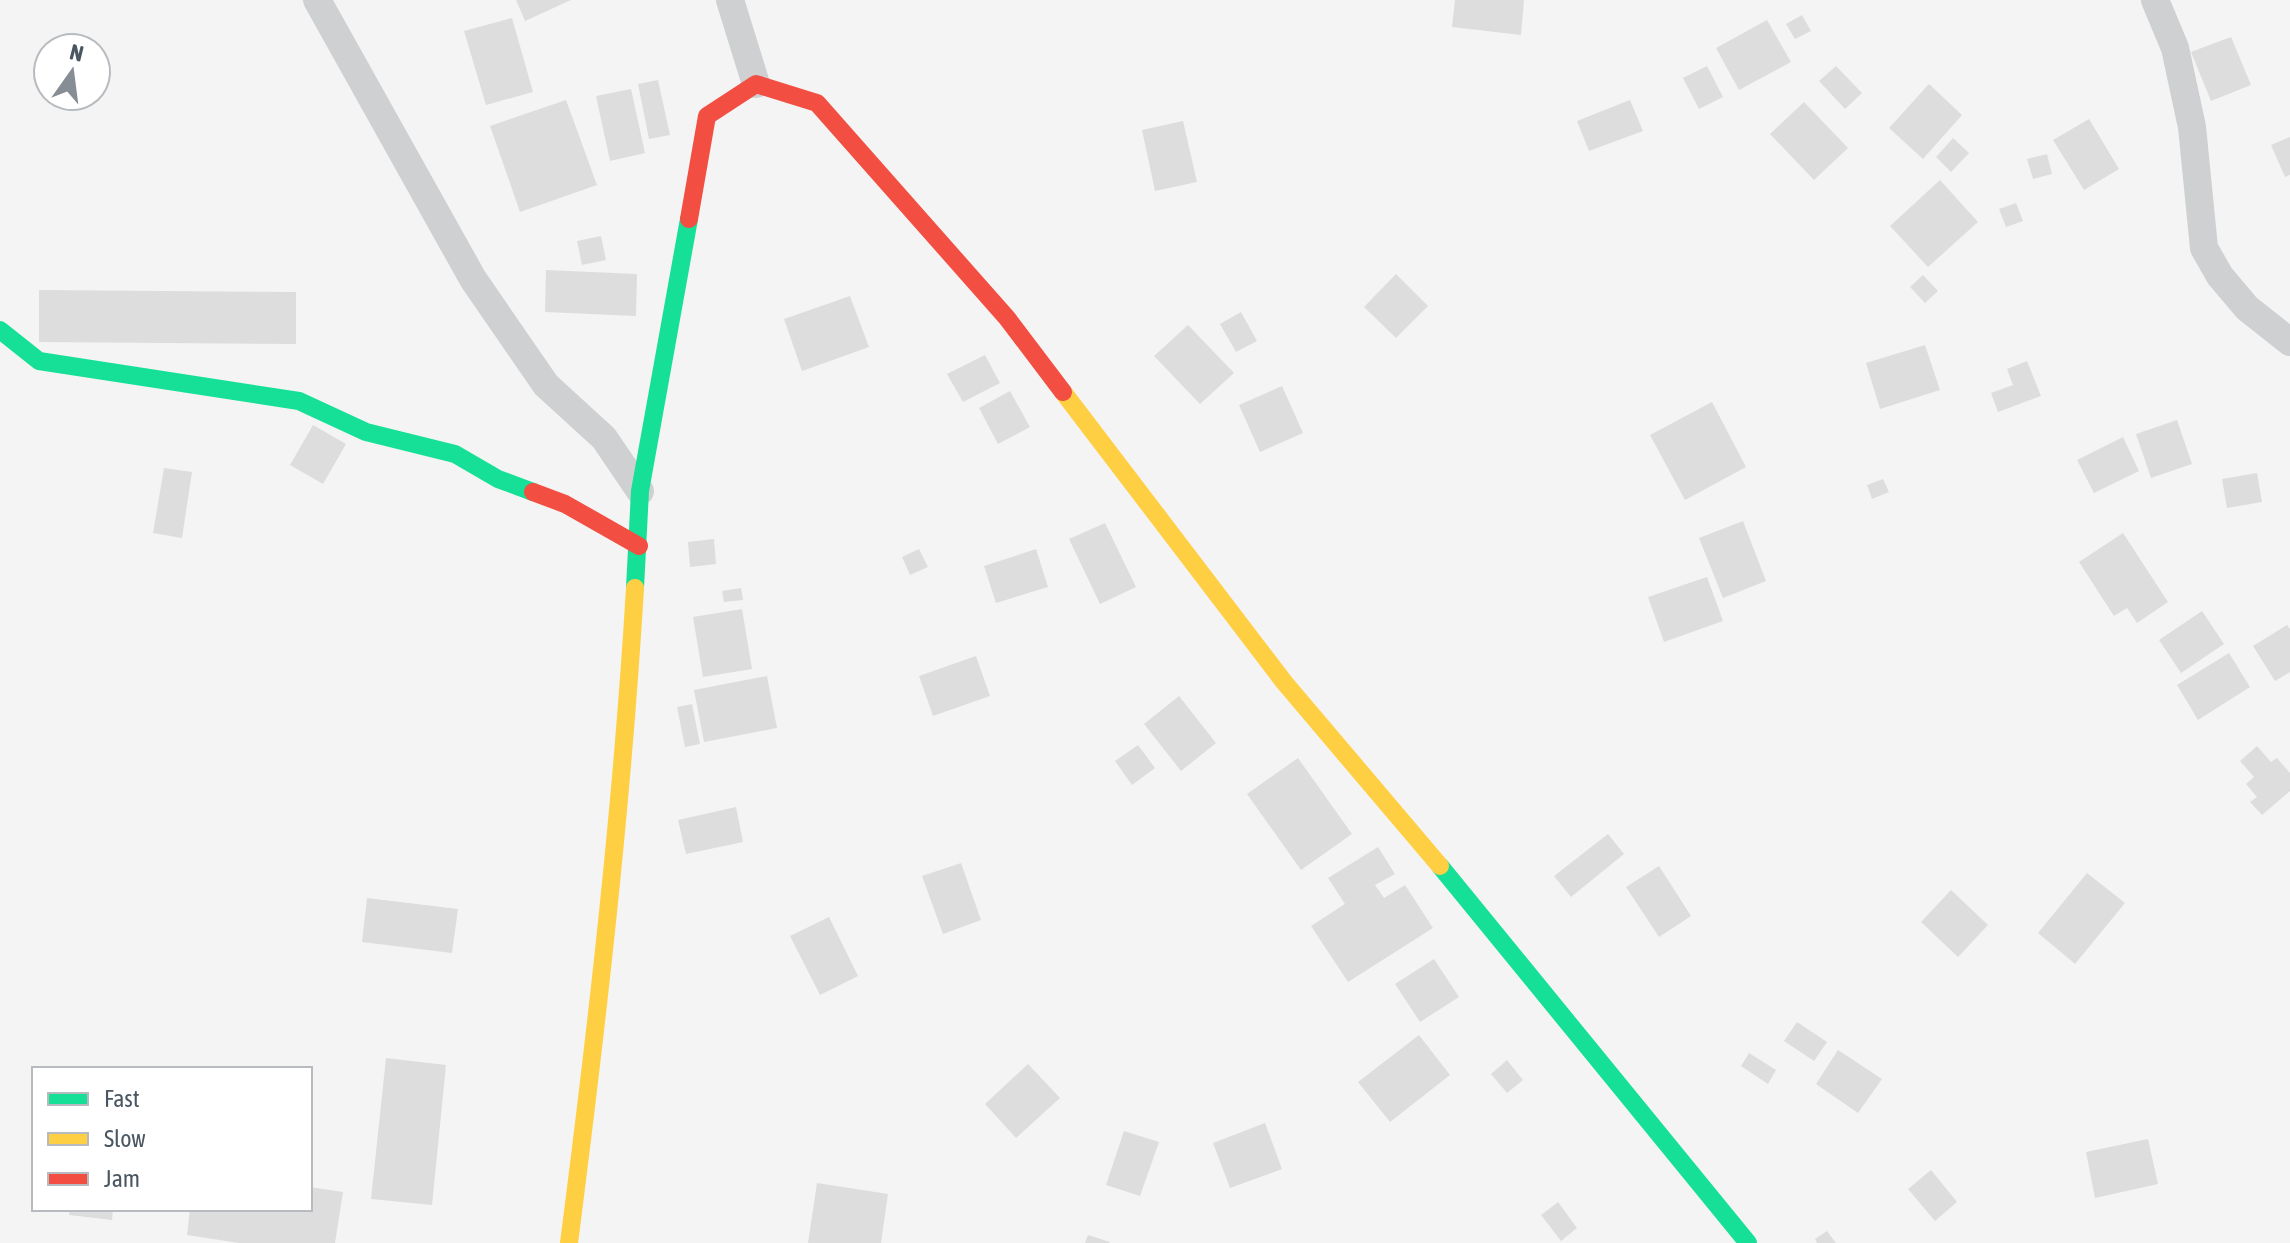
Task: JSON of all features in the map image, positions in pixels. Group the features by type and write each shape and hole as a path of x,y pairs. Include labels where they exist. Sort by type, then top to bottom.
{"street":[{"path":"317,0 473,279 546,385 604,438 640,491"},
{"path":"730,0 756,84"},
{"path":"2155,0 2175,48 2192,127 2204,248 2220,276 2247,308 2290,342"},
{"path":"569,1243 626,739 640,491 707,116 756,84"},
{"path":"756,84 817,103 1007,318 1284,682 1493,929 1748,1243"},
{"path":"0,330 39,361 299,401 366,432 455,454 498,479 565,504 639,546"}],"building":[{"path":"516,0 571,0 525,21"},
{"path":"1455,0 1524,0 1521,35 1452,27"},
{"path":"1802,15 1811,31 1795,39 1786,24"},
{"path":"512,18 533,92 486,105 464,31"},
{"path":"1767,20 1791,62 1739,90 1716,48"},
{"path":"2231,37 2251,85 2211,101 2191,52"},
{"path":"1707,66 1723,97 1699,109 1683,78"},
{"path":"1836,66 1862,93 1845,109 1819,81"},
{"path":"658,80 670,135 649,139 638,84"},
{"path":"1929,84 1962,115 1923,159 1889,128"},
{"path":"631,89 645,153 610,161 596,96"},
{"path":"566,100 597,185 520,212 490,126"},
{"path":"1630,100 1643,131 1589,151 1577,121"},
{"path":"1804,102 1848,148 1814,180 1770,134"},
{"path":"2089,119 2119,169 2084,190 2053,140"},
{"path":"1183,121 1197,182 1155,191 1142,130"},
{"path":"2290,137 2290,175 2285,177 2271,145"},
{"path":"1953,138 1969,153 1951,172 1936,157"},
{"path":"2047,154 2052,174 2033,179 2027,159"},
{"path":"1940,180 1978,222 1928,267 1890,226"},
{"path":"2016,203 2023,221 2006,227 1999,209"},
{"path":"601,236 606,260 582,265 577,241"},
{"path":"546,270 637,274 636,316 545,312"},
{"path":"1396,274 1428,306 1396,338 1364,307"},
{"path":"1923,275 1938,291 1925,303 1910,287"},
{"path":"39,290 296,292 296,344 39,342"},
{"path":"850,296 869,347 802,371 784,319"},
{"path":"1241,312 1257,341 1236,352 1220,324"},
{"path":"1188,325 1234,373 1200,404 1154,356"},
{"path":"1925,345 1940,390 1880,409 1866,363"},
{"path":"985,355 1000,383 963,402 947,374"},
{"path":"2027,361 2041,396 1998,412 1991,393 2013,385 2007,369"},
{"path":"1282,386 1303,433 1260,452 1239,405"},
{"path":"1010,391 1030,427 998,444 979,408"},
{"path":"1712,402 1746,467 1685,500 1650,435"},
{"path":"2177,420 2192,464 2151,478 2136,434"},
{"path":"313,425 346,444 323,484 290,465"},
{"path":"2123,437 2139,471 2094,493 2077,460"},
{"path":"164,468 192,472 182,538 153,533"},
{"path":"2257,473 2262,502 2227,508 2222,479"},
{"path":"1883,479 1889,492 1872,499 1867,485"},
{"path":"1743,521 1766,581 1723,598 1699,538"},
{"path":"1105,523 1136,587 1100,604 1069,539"},
{"path":"2123,533 2168,602 2137,623 2127,608 2114,616 2079,562"},
{"path":"714,539 716,564 690,567 688,542"},
{"path":"919,549 928,567 910,575 902,557"},
{"path":"1036,549 1048,587 996,603 984,566"},
{"path":"1707,577 1723,621 1664,642 1648,597"},
{"path":"741,588 743,600 724,602 722,591"},
{"path":"742,609 752,669 703,677 693,617"},
{"path":"2202,611 2224,644 2181,673 2159,640"},
{"path":"2287,625 2290,629 2290,672 2275,681 2253,646"},
{"path":"2229,653 2250,687 2198,720 2177,685"},
{"path":"976,656 990,696 933,716 919,676"},
{"path":"767,676 777,728 704,742 694,690"},
{"path":"1179,696 1216,743 1181,771 1144,724"},
{"path":"692,704 700,744 685,747 677,707"},
{"path":"1138,745 1155,768 1132,785 1115,761"},
{"path":"2257,746 2271,762 2277,758 2290,773 2290,791 2262,815 2250,802 2257,797 2246,784 2254,777 2240,761"},
{"path":"1298,758 1352,834 1301,870 1247,794"},
{"path":"736,807 743,842 686,854 678,820"},
{"path":"1608,834 1624,854 1571,897 1554,876"},
{"path":"1378,847 1395,874 1375,885 1384,898 1405,885 1433,928 1348,982 1311,926 1345,904 1328,878"},
{"path":"961,863 981,920 943,934 922,876"},
{"path":"1659,866 1691,916 1659,937 1626,887"},
{"path":"2087,873 2125,903 2075,964 2038,933"},
{"path":"1951,890 1988,925 1958,957 1921,922"},
{"path":"367,898 458,909 452,953 362,942"},
{"path":"829,917 858,976 820,995 790,936"},
{"path":"1434,959 1459,997 1420,1022 1395,984"},
{"path":"1797,1022 1827,1042 1814,1061 1784,1041"},
{"path":"1419,1035 1450,1075 1390,1122 1358,1082"},
{"path":"1838,1050 1882,1079 1858,1113 1816,1084"},
{"path":"1749,1053 1776,1070 1768,1084 1741,1066"},
{"path":"386,1058 446,1065 432,1205 371,1199"},
{"path":"1507,1060 1523,1080 1507,1093 1491,1074"},
{"path":"1028,1064 1060,1098 1016,1138 985,1104"},
{"path":"1265,1123 1282,1169 1230,1188 1213,1143"},
{"path":"1124,1131 1159,1142 1140,1196 1106,1185"},
{"path":"2148,1139 2158,1184 2095,1198 2086,1152"},
{"path":"1931,1170 1957,1202 1935,1221 1908,1189"},
{"path":"817,1183 888,1194 881,1243 808,1243"},
{"path":"312,1187 343,1192 335,1243 239,1243 187,1235 190,1211 312,1211"},
{"path":"1558,1202 1577,1228 1561,1241 1541,1215"},
{"path":"70,1211 113,1211 112,1220 69,1215"},
{"path":"1827,1231 1836,1243 1817,1243 1815,1239"},
{"path":"1088,1235 1110,1242 1085,1243"}],"traffic: fast":[{"path":"635,588 640,491 689,219"},
{"path":"0,330 39,361 299,401 366,432 455,454 498,479 533,492"},
{"path":"1440,866 1748,1243"}],"traffic: slow":[{"path":"1063,392 1284,682 1440,866"},
{"path":"569,1243 608,916 635,588"}],"traffic: jam":[{"path":"689,219 707,116 756,84 817,103 1007,318 1063,392"},
{"path":"533,492 565,504 639,546"}]}
